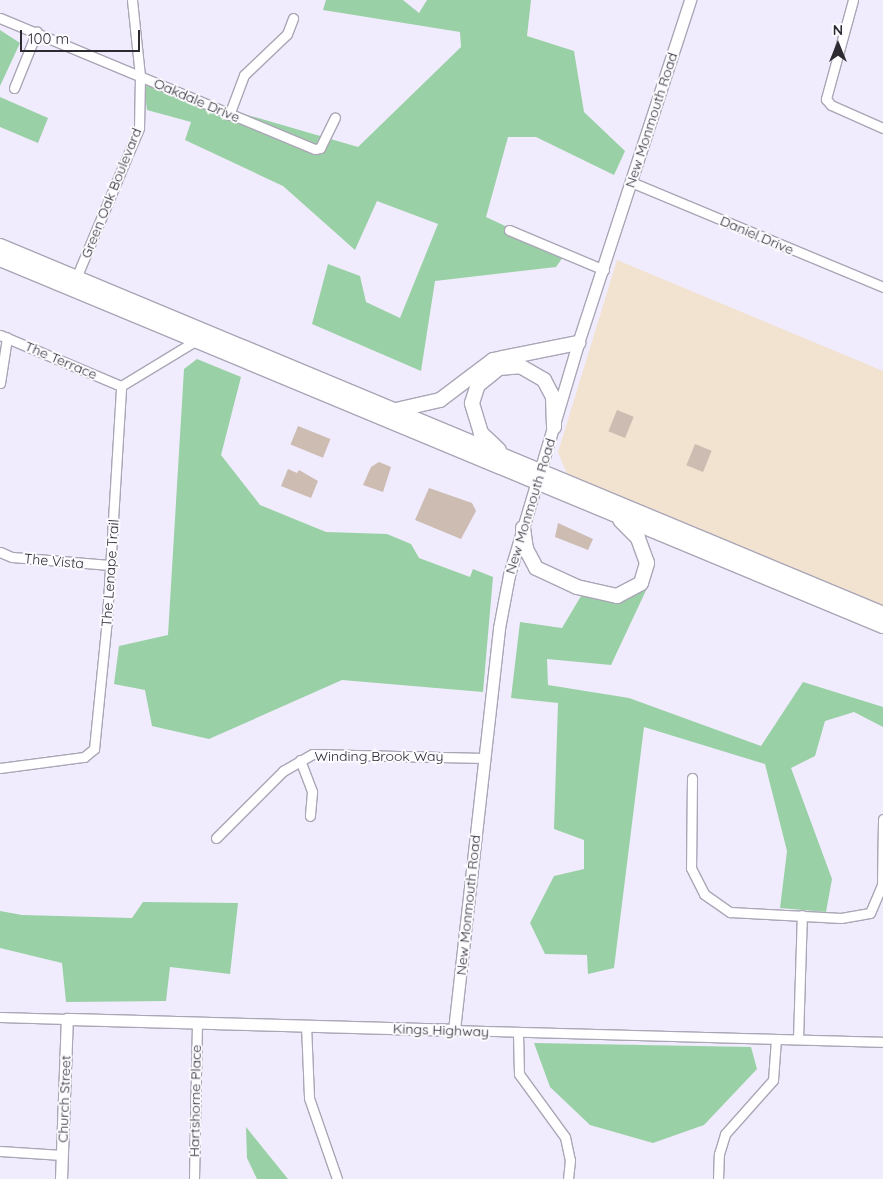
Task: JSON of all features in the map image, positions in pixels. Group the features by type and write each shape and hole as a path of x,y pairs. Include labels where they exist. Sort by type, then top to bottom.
{"highway":[{"path":"0,246 883,614"},
{"path":"0,259 537,485 883,626"},
{"path":"396,410 440,400 493,360 578,343"},
{"path":"505,456 481,433 473,411 474,394 490,373 512,366 537,373 552,397 554,427"},
{"path":"523,528 526,549 536,568 577,587 617,596 641,583 647,563 638,538 616,516"}],"main road":[{"name":"New Monmouth Road","path":"454,1030 502,612 523,528 542,471 578,343 604,270 687,1"},
{"name":"Kings Highway","path":"67,1019 454,1030"},
{"name":"Church Street","path":"61,1179 67,1019"}],"street":[{"name":"Green Oak Boulevard","path":"76,278 136,139 142,113 132,0"},
{"path":"853,0 826,99 831,105 883,128"},
{"name":"Oakdale Drive","path":"0,18 40,33 315,149 320,148 335,117"},
{"path":"229,114 244,75 287,34 293,18"},
{"path":"14,88 40,33"},
{"name":"Daniel Drive","path":"631,182 883,287"},
{"path":"509,230 604,270"},
{"path":"0,383 4,336"},
{"name":"The Terrace","path":"4,336 121,386"},
{"path":"121,386 194,341"},
{"name":"The Lenape Trail","path":"0,768 84,757 94,749 110,565 121,386"},
{"name":"The Vista","path":"0,552 12,557 110,565"},
{"name":"Winding Brook Way","path":"216,838 283,771 300,760 322,753 484,758"},
{"path":"300,760 312,792 310,816"},
{"path":"692,778 690,860 694,878 704,894 730,912 841,918 870,913 882,885 883,819"},
{"path":"798,1039 802,915"},
{"name":"Kings Highway","path":"0,1016 67,1019"},
{"name":"Hartshorne Place","path":"194,1179 197,1022"},
{"path":"306,1025 309,1098 337,1179"},
{"name":"Kings Highway","path":"454,1030 883,1042"},
{"path":"518,1033 519,1074 565,1137 570,1160 568,1179"},
{"path":"718,1179 719,1154 726,1134 771,1086 776,1039"},
{"path":"0,1151 62,1155"}],"shaded area":[{"path":"617,260 883,371 883,606 567,474 558,452"}],"green space":[{"path":"326,0 403,0 419,13 427,0 531,0 527,36 574,51 584,112 625,151 614,175 536,137 508,137 486,217 565,254 556,267 435,281 421,371 312,324 328,264 360,276 366,302 400,318 438,224 377,201 355,250 283,186 185,140 191,122 147,110 144,85 358,147 461,47 460,32 323,10"},
{"path":"0,30 20,43 0,86"},
{"path":"0,97 48,118 38,143 0,127"},
{"path":"197,359 241,377 221,455 260,505 326,532 387,534 411,544 419,558 470,577 473,569 493,577 483,692 342,680 209,739 152,726 145,690 114,684 119,646 168,635 184,369"},
{"path":"649,584 611,665 547,659 548,685 629,698 761,746 803,682 883,707 883,727 854,712 825,721 815,756 791,768 832,879 826,912 780,908 787,851 765,764 644,727 614,968 588,974 587,955 545,954 530,923 554,876 584,869 584,840 554,829 558,703 511,698 520,622 562,628 584,591"},
{"path":"143,902 238,903 230,974 170,967 166,1001 66,1002 62,963 0,948 0,911 22,915 132,918"},
{"path":"534,1043 751,1047 757,1069 704,1125 653,1143 590,1125 550,1087"},
{"path":"246,1127 288,1179 257,1179 247,1158"}],"building":[{"path":"617,410 634,417 625,438 608,431"},
{"path":"298,426 330,439 323,458 291,445"},
{"path":"695,444 712,451 703,472 686,465"},
{"path":"379,462 391,467 383,492 363,485 371,467"},
{"path":"288,469 297,473 299,470 318,481 311,498 281,486"},
{"path":"429,488 472,503 476,511 461,539 415,520"},
{"path":"558,523 593,539 588,550 555,537"}]}
